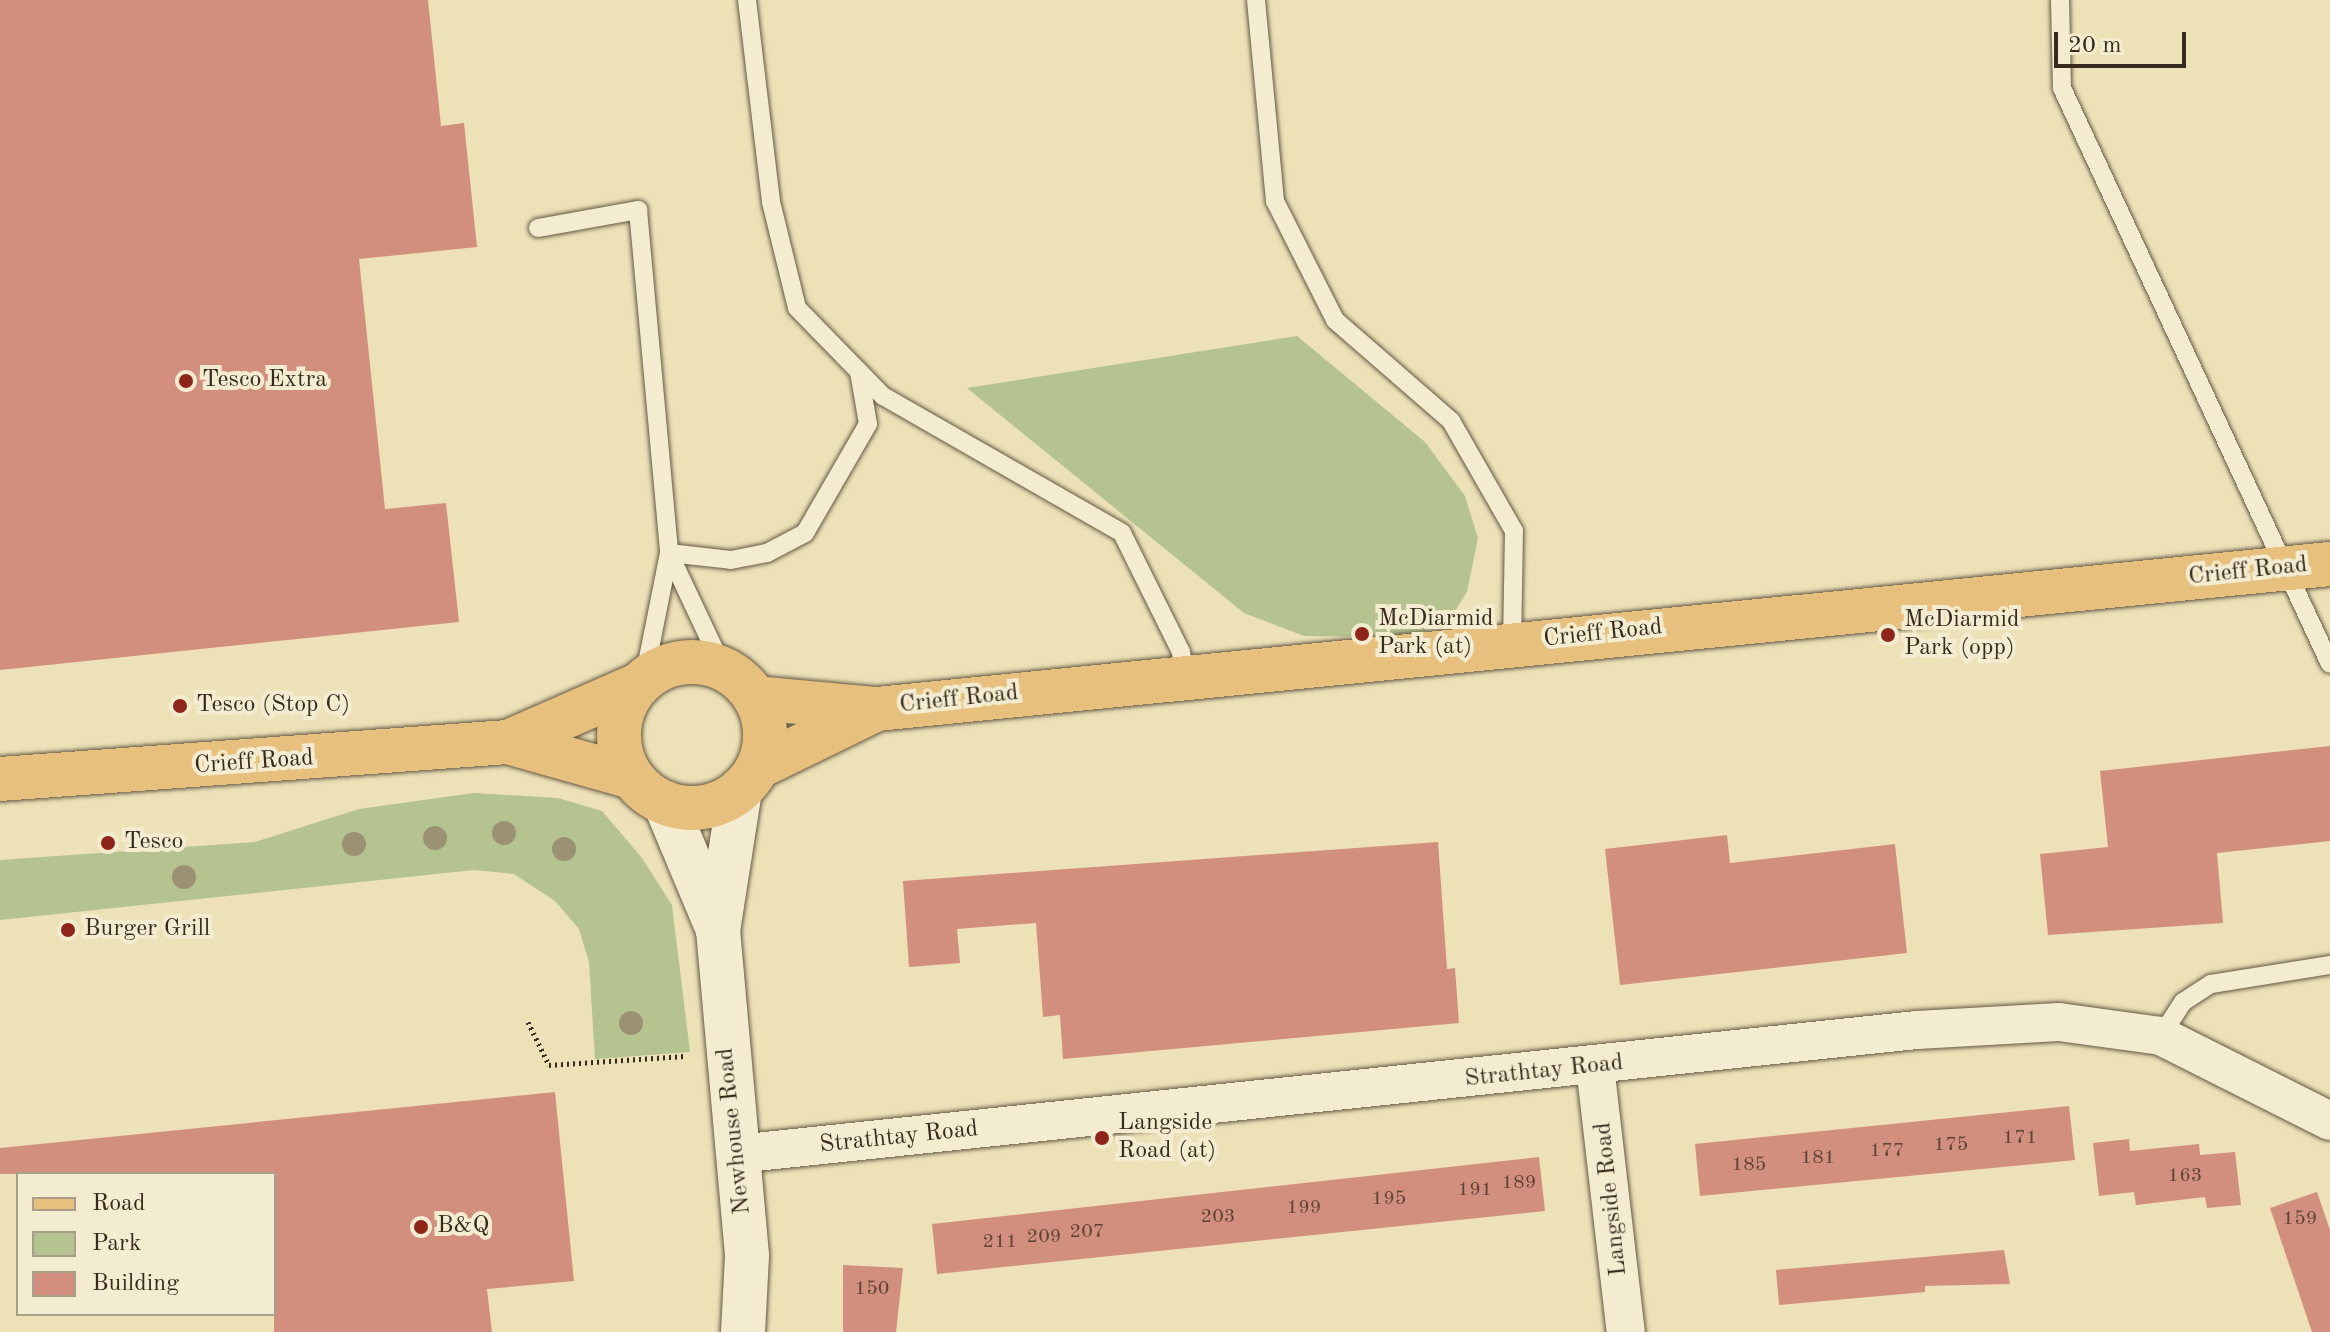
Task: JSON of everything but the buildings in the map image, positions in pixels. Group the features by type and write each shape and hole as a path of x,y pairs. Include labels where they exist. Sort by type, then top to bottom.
{"main road":[{"name":"Crieff Road","path":"755,698 877,709 1185,675 2330,564"},
{"path":"677,663 723,668 755,698 764,721 749,779 698,808 665,803 632,777 618,730 641,681 677,663"},
{"name":"Crieff Road","path":"508,742 641,681"},
{"name":"Crieff Road","path":"749,779 877,709"},
{"name":"Crieff Road","path":"0,779 508,742 632,777"}],"street":[{"name":"Newhouse Road","path":"743,1332 747,1256 726,1053 718,930 749,779"},
{"name":"Newhouse Road","path":"665,803 718,930"},
{"name":"Strathtay Road","path":"737,1154 1917,1030 2059,1022 2161,1036 2330,1121"},
{"name":"Langside Road","path":"1595,1066 1626,1332"}],"lane":[{"path":"747,0 771,202 797,308 883,396 1122,533 1181,652 1185,675"},
{"path":"1256,0 1275,201 1335,320 1451,421 1514,531 1512,643"},
{"path":"2060,0 2062,88 2330,664"},
{"path":"538,228 638,210 669,553 641,681"},
{"path":"669,553 731,560 767,553 805,533 868,424 859,371"},
{"path":"669,553 723,668"},
{"path":"2161,1036 2183,1002 2211,984 2330,965"}],"path":[{"path":"528,1022 549,1065 726,1053"}],"green space":[{"path":"1297,336 1425,442 1465,496 1478,538 1467,592 1446,625 1400,637 1304,636 1244,613 967,388"},
{"path":"474,793 558,798 602,811 642,858 672,905 690,1052 595,1059 589,962 579,929 555,901 514,874 474,870 0,920 0,860 255,842 359,809"}],"place":[{"name":"Tesco Extra","path":"186,381"},
{"name":"McDiarmid Park (at)","path":"1362,634"},
{"name":"McDiarmid Park (opp)","path":"1888,635"},
{"name":"Tesco (Stop C)","path":"180,706"},
{"name":"Tesco","path":"108,843"},
{"name":"Burger Grill","path":"68,930"},
{"name":"Langside Road (at)","path":"1102,1138"},
{"name":"B&Q","path":"421,1227"}]}
